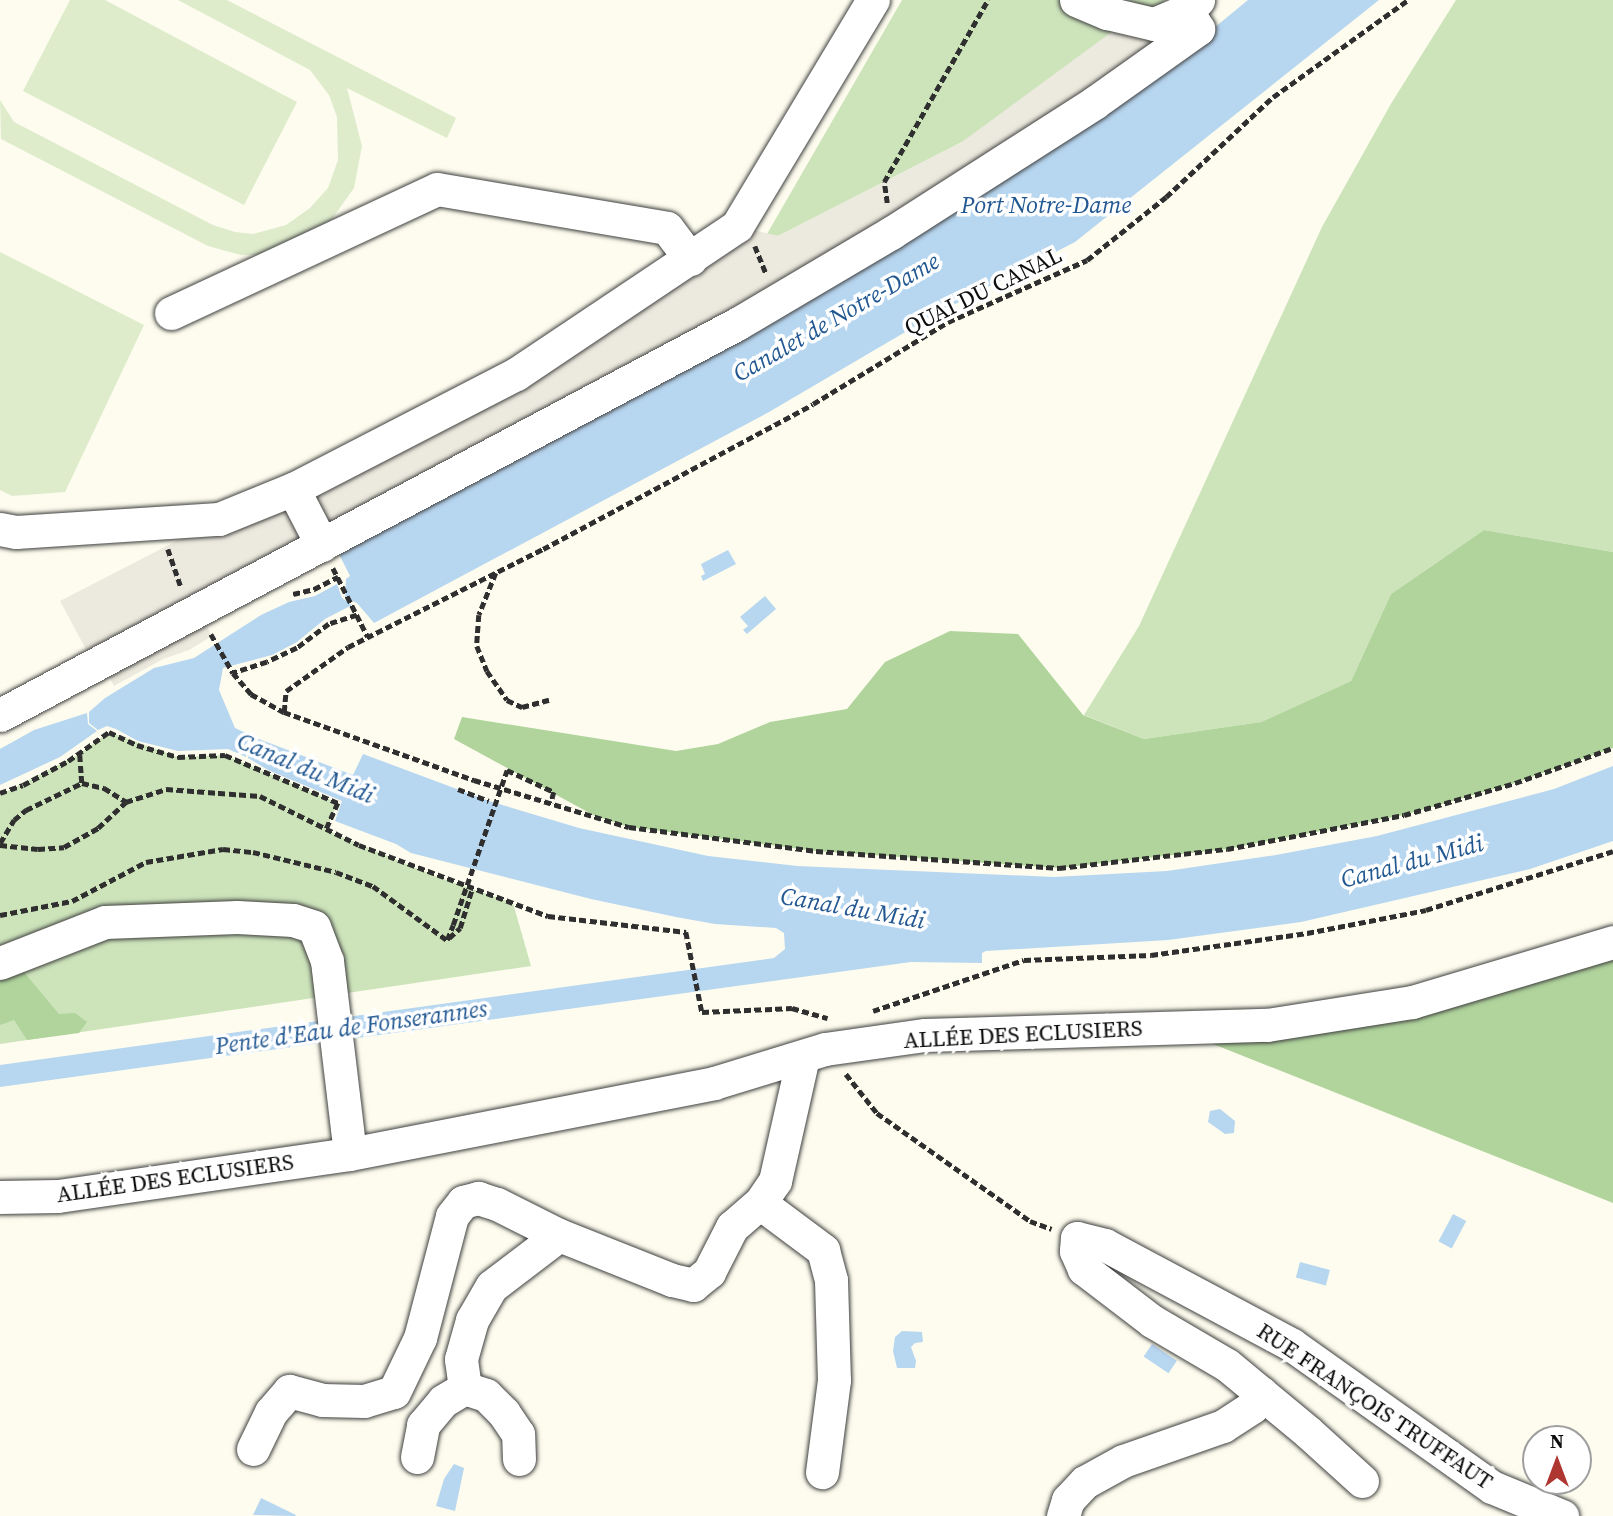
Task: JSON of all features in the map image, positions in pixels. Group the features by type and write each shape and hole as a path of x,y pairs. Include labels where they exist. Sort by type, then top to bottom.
{"street":[{"path":"0,529 30,531 219,519 293,489 516,374 737,226 873,0"},
{"path":"0,715 201,625 322,545 777,300 891,233 1094,103 1198,29 1192,5 1154,24 1107,13 1076,0"},
{"path":"171,313 436,189 667,228 690,259"},
{"path":"293,489 322,545"},
{"path":"0,963 105,922 237,917 293,920 314,927 327,961 350,1154"},
{"name":"ALLÉE DES ECLUSIERS","path":"0,1197 58,1196 350,1154 714,1083 823,1042 925,1035 1267,1025 1412,1002 1613,942"},
{"path":"253,1449 271,1412 289,1391 322,1400 364,1401 394,1392 420,1338 452,1216 463,1202 478,1198 497,1204 559,1235 672,1280 693,1285 709,1272 732,1227 761,1203 775,1181 823,1042"},
{"path":"761,1203 823,1250 831,1280 834,1380 822,1472"},
{"path":"465,1388 461,1360 472,1320 492,1286 559,1235"},
{"path":"1077,1238 1076,1251 1084,1269 1152,1321 1227,1365 1362,1481"},
{"name":"RUE FRANÇOIS TRUFFAUT","path":"1077,1238 1105,1245 1292,1345 1492,1487 1562,1516"},
{"path":"417,1457 423,1425 443,1401 465,1388 486,1395 504,1413 518,1434 519,1459"},
{"path":"1063,1516 1068,1500 1085,1482 1123,1461 1223,1426 1252,1408 1261,1393"}],"path":[{"path":"891,233 884,182 988,0"},
{"name":"QUAI DU CANAL","path":"284,712 286,691 368,636 496,572 813,404 948,322 1087,260 1167,197 1273,97 1408,0"},
{"path":"754,243 777,300"},
{"path":"168,548 201,625 233,673 251,694 284,712 474,780 629,827 816,851 1059,868 1227,849 1404,815 1515,783 1613,748"},
{"path":"496,572 480,614 477,646 487,671 507,700 522,707 548,700"},
{"path":"338,577 368,636"},
{"path":"233,673 267,662 297,648 329,624 357,615"},
{"path":"0,793 23,785 79,754 109,733 138,746 178,757 225,755 338,803 326,830"},
{"path":"79,754 82,783"},
{"path":"447,940 507,770 554,792 551,803"},
{"path":"126,802 104,788 82,783 26,810 15,820 0,844 38,849 64,846 98,828 126,802 166,789 261,796 326,830 472,889 548,916 686,932 695,962 702,1012 792,1008 823,1042 877,1113 1030,1221 1077,1238"},
{"path":"458,789 489,801"},
{"path":"0,915 72,901 146,862 223,849 253,852 336,872 373,886 447,940"},
{"path":"864,1017 875,1010 1024,960 1151,956 1320,930 1426,910 1613,851"},
{"path":"447,940 460,928 472,889"}],"green space":[{"path":"70,0 105,0 297,102 244,205 23,91"},
{"path":"178,0 227,0 456,118 447,138 347,88 362,146 354,188 332,219 302,243 265,255 241,255 208,246 1,139 0,100 14,122 213,225 235,232 253,234 286,225 310,208 328,188 338,160 337,117 329,95 310,70"},
{"path":"902,0 1166,0 1115,45 962,142 778,236 767,234"},
{"path":"1456,0 1613,0 1613,552 1484,530 1391,594 1351,681 1261,722 1144,739 1084,715 1139,626 1322,227 1392,102"},
{"path":"0,252 144,325 65,492 12,496 0,490"},
{"path":"1484,530 1613,552 1613,748 1515,783 1404,815 1227,849 1059,868 816,851 629,827 595,816 454,739 462,717 676,751 718,744 770,722 847,709 885,662 950,631 1018,634 1083,715 1144,739 1261,722 1351,681 1391,594"},
{"path":"109,732 178,757 225,755 338,803 326,830 435,876 513,903 531,966 0,1044 0,795 79,754"},
{"path":"1613,942 1613,1203 1188,1034 1267,1025"},
{"path":"18,965 59,1014 75,1013 87,1022 79,1033 27,1040 14,1020 0,1025 0,972"}],"shaded area":[{"path":"1113,31 1131,37 1143,35 1157,57 1094,103 199,611 212,636 189,650 163,659 114,686 105,669 89,655 60,601 219,519 293,489 737,226 778,236 962,142"}],"water":[{"name":"Port Notre-Dame","path":"1248,0 1379,0 1075,242 936,314 769,412 374,623 357,603 345,597 346,579 350,576 337,550 1209,32"},
{"path":"728,550 736,564 703,581 701,576 705,574 701,564"},
{"path":"337,584 342,598 352,605 325,619 297,642 272,655 223,668 219,690 235,728 257,738 245,745 246,757 228,749 178,751 138,741 107,726 98,730 89,723 89,712 105,698 154,668 194,658 261,615 289,602 315,596"},
{"path":"765,596 776,609 747,634 743,630 748,626 740,617"},
{"path":"87,713 88,724 97,731 60,757 0,785 0,749 34,730"},
{"path":"259,739 353,775 363,754 489,801 579,828 708,856 797,866 1054,877 1167,871 1276,855 1377,836 1554,789 1613,766 1613,841 1530,869 1301,922 1168,940 986,951 982,953 982,963 911,962 0,1087 0,1065 774,958 785,949 784,933 776,928 715,924 676,917 591,899 411,853 396,844 335,821 342,801 268,770 248,758 247,746"},
{"path":"1220,1109 1235,1121 1234,1133 1225,1134 1208,1122 1210,1111"},
{"path":"1453,1214 1466,1221 1452,1248 1438,1241"},
{"path":"1300,1262 1330,1270 1326,1285 1296,1277"},
{"path":"902,1331 922,1332 923,1342 915,1343 911,1347 916,1361 915,1368 897,1368 893,1351 895,1337"},
{"path":"1152,1344 1177,1361 1168,1373 1144,1356"},
{"path":"454,1464 464,1468 455,1511 436,1506 444,1479"},
{"path":"261,1498 296,1515 253,1515"}],"water label":[{"name":"Canalet de Notre-Dame","path":"836,317"},
{"name":"Canal du Midi","path":"306,768"},
{"name":"Canal du Midi","path":"1412,861"},
{"name":"Canal du Midi","path":"853,908"},
{"name":"Pente d'Eau de Fonserannes","path":"351,1027"}]}
